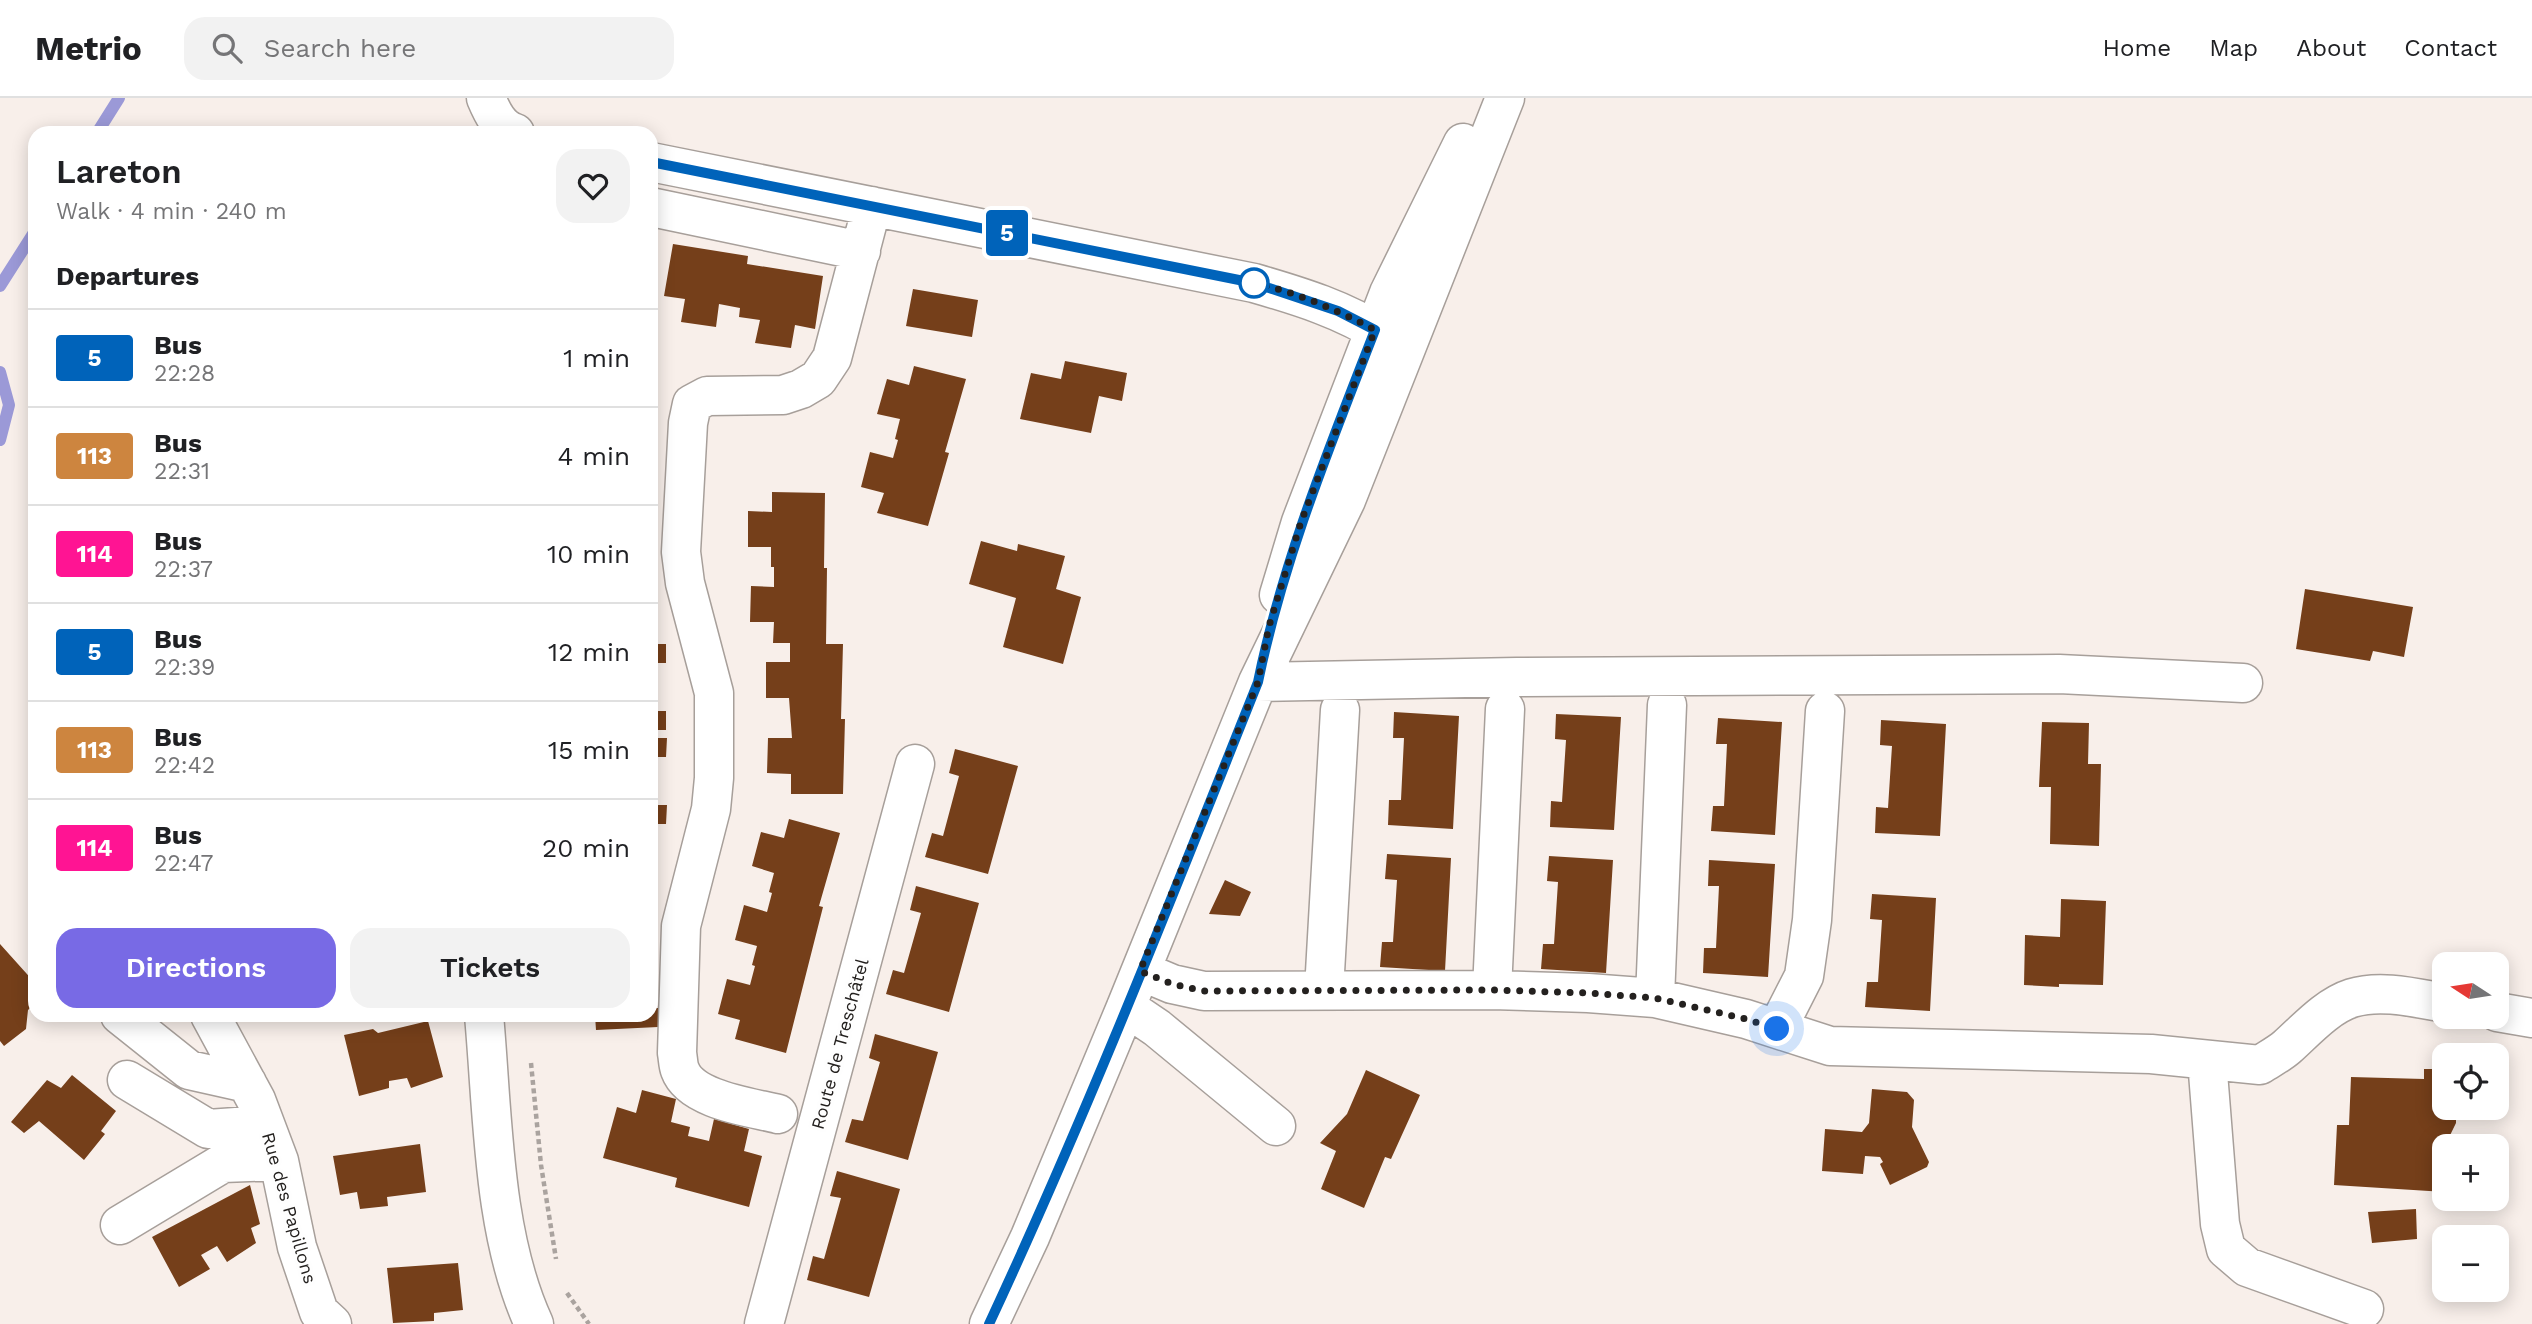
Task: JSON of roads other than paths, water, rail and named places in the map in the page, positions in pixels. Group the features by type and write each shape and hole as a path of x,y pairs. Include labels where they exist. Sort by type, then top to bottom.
{"street":[{"path":"486,98 494,115 504,126"},
{"path":"1258,682 1269,626 1301,522 1389,293 1485,98"},
{"path":"989,1324 1030,1237 1258,682 1346,500 1505,98"},
{"path":"658,163 1254,283 1338,311 1375,330 1384,336 1388,344 1387,354 1351,443 1346,500"},
{"path":"778,1114 706,1095 691,1086 680,1071 677,1053 681,926 711,809 714,778 714,693 685,583 681,552 688,423 692,404 707,396 783,395 802,389 818,379 832,358 872,206"},
{"path":"658,208 861,251"},
{"path":"1375,330 1398,331 1418,318"},
{"path":"1258,682 1531,677 2059,674 2243,683"},
{"path":"1655,998 1667,705"},
{"path":"1492,990 1504,709"},
{"path":"1324,990 1340,710"},
{"path":"1777,1029 1804,976 1812,920 1825,711"},
{"name":"Route de Treschâtel","path":"764,1324 915,764"},
{"path":"1140,971 1172,984 1204,991 1492,990 1655,998 1746,1019 1830,1046 2151,1054 2260,1065 2285,1048 2313,1022 2350,998 2365,995 2401,996 2432,1001"},
{"path":"1126,1007 1157,1028 1276,1126"},
{"path":"2510,1014 2532,1018"},
{"path":"129,1022 189,1070 247,1083"},
{"name":"Rue des Papillons","path":"214,1022 247,1083 265,1125 279,1161 297,1247 319,1312 332,1324"},
{"path":"485,1022 500,1203 519,1290 534,1324"},
{"path":"2207,1060 2220,1224 2226,1249 2247,1267 2364,1310"},
{"path":"127,1080 208,1129 265,1125"},
{"path":"120,1225 223,1163 279,1161"}],"waterway":[{"path":"101,126 119,98"},
{"path":"0,286 28,242"},
{"path":"0,372 9,405 0,440"}]}
